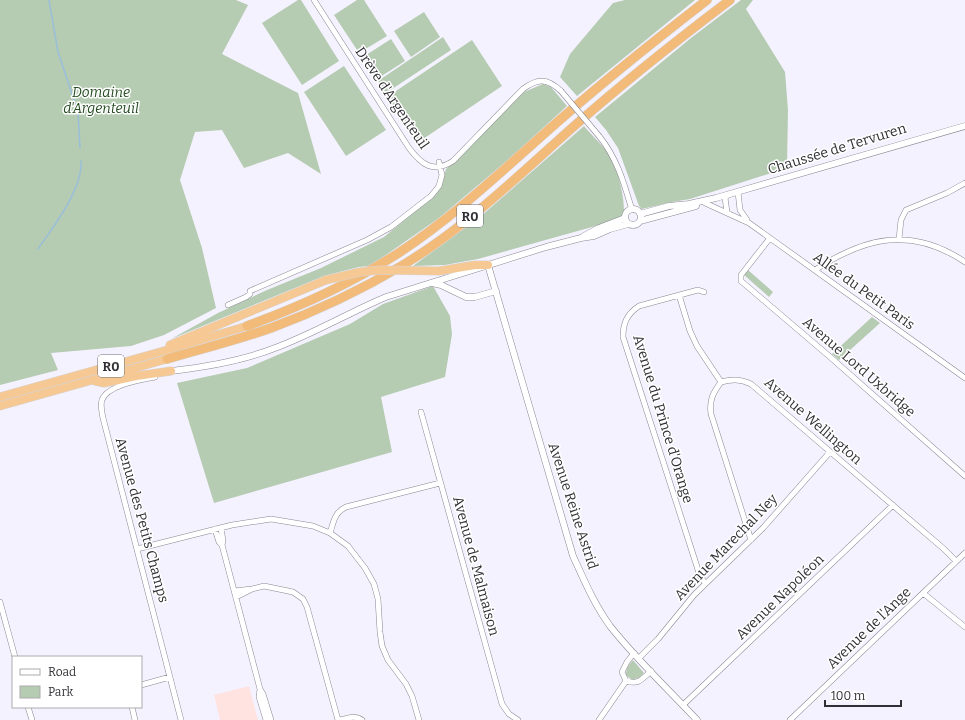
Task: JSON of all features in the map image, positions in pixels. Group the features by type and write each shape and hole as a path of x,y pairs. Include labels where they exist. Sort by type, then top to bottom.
{"highway":[{"name":"R0","path":"0,406 91,381 247,326 311,300 356,278 424,235 470,200 564,117 707,0"},
{"name":"R0","path":"0,397 272,327 317,309 363,287 404,264 479,210 633,76 730,0"},
{"path":"163,356 172,344 326,280 360,272 381,270 439,271 475,265 488,265"},
{"path":"91,381 104,383 136,376 171,371"}],"street":[{"name":"Drève d'Argenteuil","path":"314,0 415,156 428,166 440,164"},
{"path":"228,305 246,297 250,294 250,291 367,240 391,227 431,196 438,186 442,175 440,164 447,165 453,161 523,89 538,80 553,84 561,91 610,150 615,160 632,210"},
{"name":"Chaussée de Tervuren","path":"640,214 669,206 689,204 728,195 965,126"},
{"path":"899,239 901,220 906,210 965,183"},
{"name":"Allée du Petit Paris","path":"738,192 740,210 749,223"},
{"path":"727,212 725,198 728,195"},
{"name":"Chaussée de Tervuren","path":"640,221 705,203 716,198"},
{"name":"Allée du Petit Paris","path":"705,203 749,223 965,378"},
{"path":"632,210 638,211 640,214 640,221 635,225 627,221 627,212 632,210"},
{"path":"171,371 203,367 240,359 274,349 304,337 367,305 430,283 478,270 488,265 581,238 594,236 627,221"},
{"name":"Avenue Lord Uxbridge","path":"770,238 741,275 741,281 829,356 965,476"},
{"path":"815,270 834,257 867,244 899,239 924,243 943,249 965,262"},
{"name":"Avenue Reine Astrid","path":"488,265 573,556 589,592 610,625 636,656 697,720"},
{"path":"430,283 442,285 466,297 475,297 496,292"},
{"name":"Avenue du Prince d'Orange","path":"704,292 698,290 639,306 632,310 627,316 623,337 700,576 705,583"},
{"path":"679,295 690,331 697,346 721,382 711,398 711,414 751,540"},
{"name":"Avenue des Petits Champs","path":"171,371 113,389 102,398 101,404 103,418 182,720"},
{"name":"Avenue Wellington","path":"721,382 735,379 751,384 956,561"},
{"name":"Avenue de Malmaison","path":"421,412 502,704 509,714 518,720"},
{"name":"Avenue Marechal Ney","path":"636,656 658,639 705,583 763,528 830,452"},
{"path":"330,533 334,518 340,510 346,507 440,483"},
{"name":"Avenue Napoléon","path":"683,706 892,505"},
{"path":"137,549 215,529 271,519 313,526 330,533 348,546 365,568 374,584 378,599 382,646 388,660 406,684 412,696 419,720"},
{"path":"221,528 223,541 222,545 260,689 271,720"},
{"path":"215,529 219,542 222,545"},
{"name":"Avenue de l'Ange","path":"790,720 965,553"},
{"path":"235,594 264,586 293,592 303,599 307,607 339,720 352,717 357,717 362,720"},
{"path":"923,593 965,628"},
{"path":"0,602 15,656"},
{"path":"636,656 627,662 622,672 626,680 633,683 640,681 650,671"},
{"path":"142,685 170,677"},
{"path":"599,720 626,680"},
{"path":"260,689 259,697 266,720"},
{"path":"28,708 32,720"},
{"path":"132,708 135,720"}],"shaded area":[{"path":"249,686 258,720 220,720 214,695"}],"green space":[{"name":"Domaine d'Argenteuil","path":"0,0 236,0 248,5 222,54 298,93 321,174 288,153 244,168 222,130 195,132 180,180 202,248 216,308 164,335 131,346 51,353 58,370 0,385"},
{"path":"298,0 301,0 339,61 302,85 262,23"},
{"path":"357,0 364,0 387,36 359,53 334,15"},
{"path":"625,0 695,0 577,96 560,77 570,54 613,3"},
{"path":"741,0 753,0 746,9 785,72 788,110 787,168 690,199 642,209 639,206 618,148 595,117 691,38"},
{"path":"424,12 440,37 411,57 394,31"},
{"path":"443,37 451,50 386,93 378,81"},
{"path":"391,39 405,61 377,79 363,57"},
{"path":"472,40 502,86 417,143 387,97"},
{"path":"344,66 386,130 346,156 304,92"},
{"path":"543,84 551,87 567,106 509,159 439,218 370,266 359,267 324,276 171,339 218,313 267,290 321,268 384,237 436,194 442,184 446,169 524,92"},
{"path":"584,126 605,149 611,158 622,191 624,215 617,220 478,259 445,265 413,266 481,216"},
{"path":"748,270 773,292 769,297 744,275"},
{"path":"433,286 450,316 452,334 445,377 381,397 392,452 214,503 177,383 247,368 350,324 383,304"},
{"path":"872,317 880,323 839,360 832,354"},
{"path":"633,660 644,673 640,677 632,680 626,675 627,668"}],"waterway":[{"path":"49,0 58,52 78,112 80,148"},
{"path":"38,249 59,219 72,195 80,172 81,161"}]}
